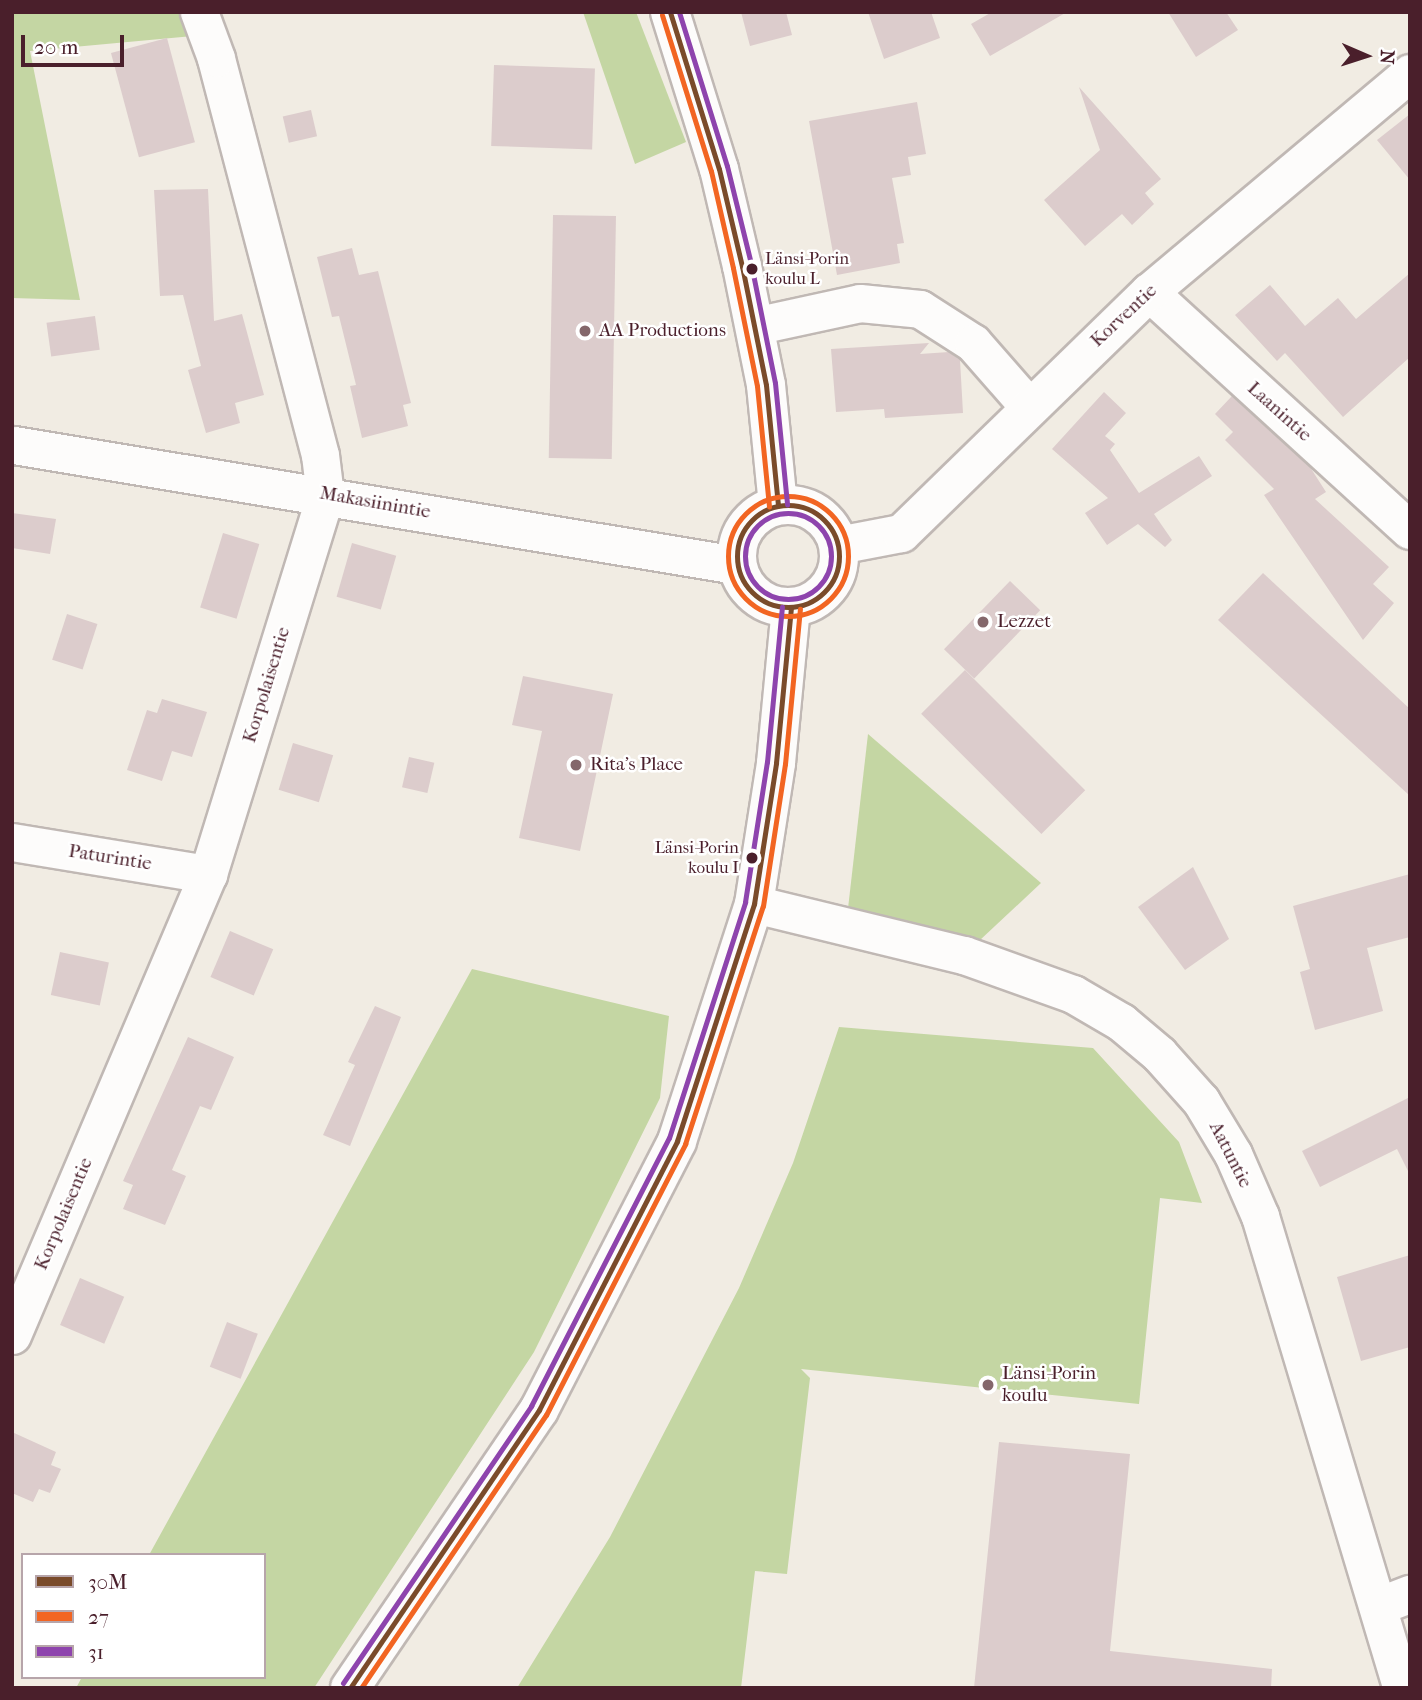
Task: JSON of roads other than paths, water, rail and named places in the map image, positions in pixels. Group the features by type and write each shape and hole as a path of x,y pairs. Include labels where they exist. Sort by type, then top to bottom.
{"main road":[{"path":"670,12 719,169 754,326 766,384 778,505"},
{"path":"778,505 799,505 817,513 830,525 838,545 838,569 828,589 813,602 792,608 770,605 754,595 736,565 738,541 746,525 762,511 778,505"},
{"path":"350,1688 540,1410 677,1141 754,904 776,763 792,608"}],"street":[{"name":"Korpolaisentie","path":"12,1335 208,874 325,495 310,415 216,58 199,12"},
{"name":"Korventie","path":"838,545 901,533 1149,292 1409,76"},
{"name":"Laanintie","path":"1149,292 1410,530"},
{"path":"754,326 860,303 920,309 973,343 1029,407"},
{"name":"Makasiinintie","path":"14,445 736,565"},
{"name":"Paturintie","path":"12,842 208,874"},
{"name":"Aatuntie","path":"754,904 964,955 1073,994 1121,1022 1168,1063 1201,1101 1227,1143 1259,1216 1394,1600 1402,1688"}],"place":[{"name":"Länsi-Porin koulu L","path":"752,269"},
{"name":"AA Productions","path":"585,331"},
{"name":"Lezzet","path":"983,622"},
{"name":"Rita's Place","path":"576,765"},
{"name":"Länsi-Porin koulu I","path":"752,858"},
{"name":"Länsi-Porin koulu","path":"988,1385"}]}
